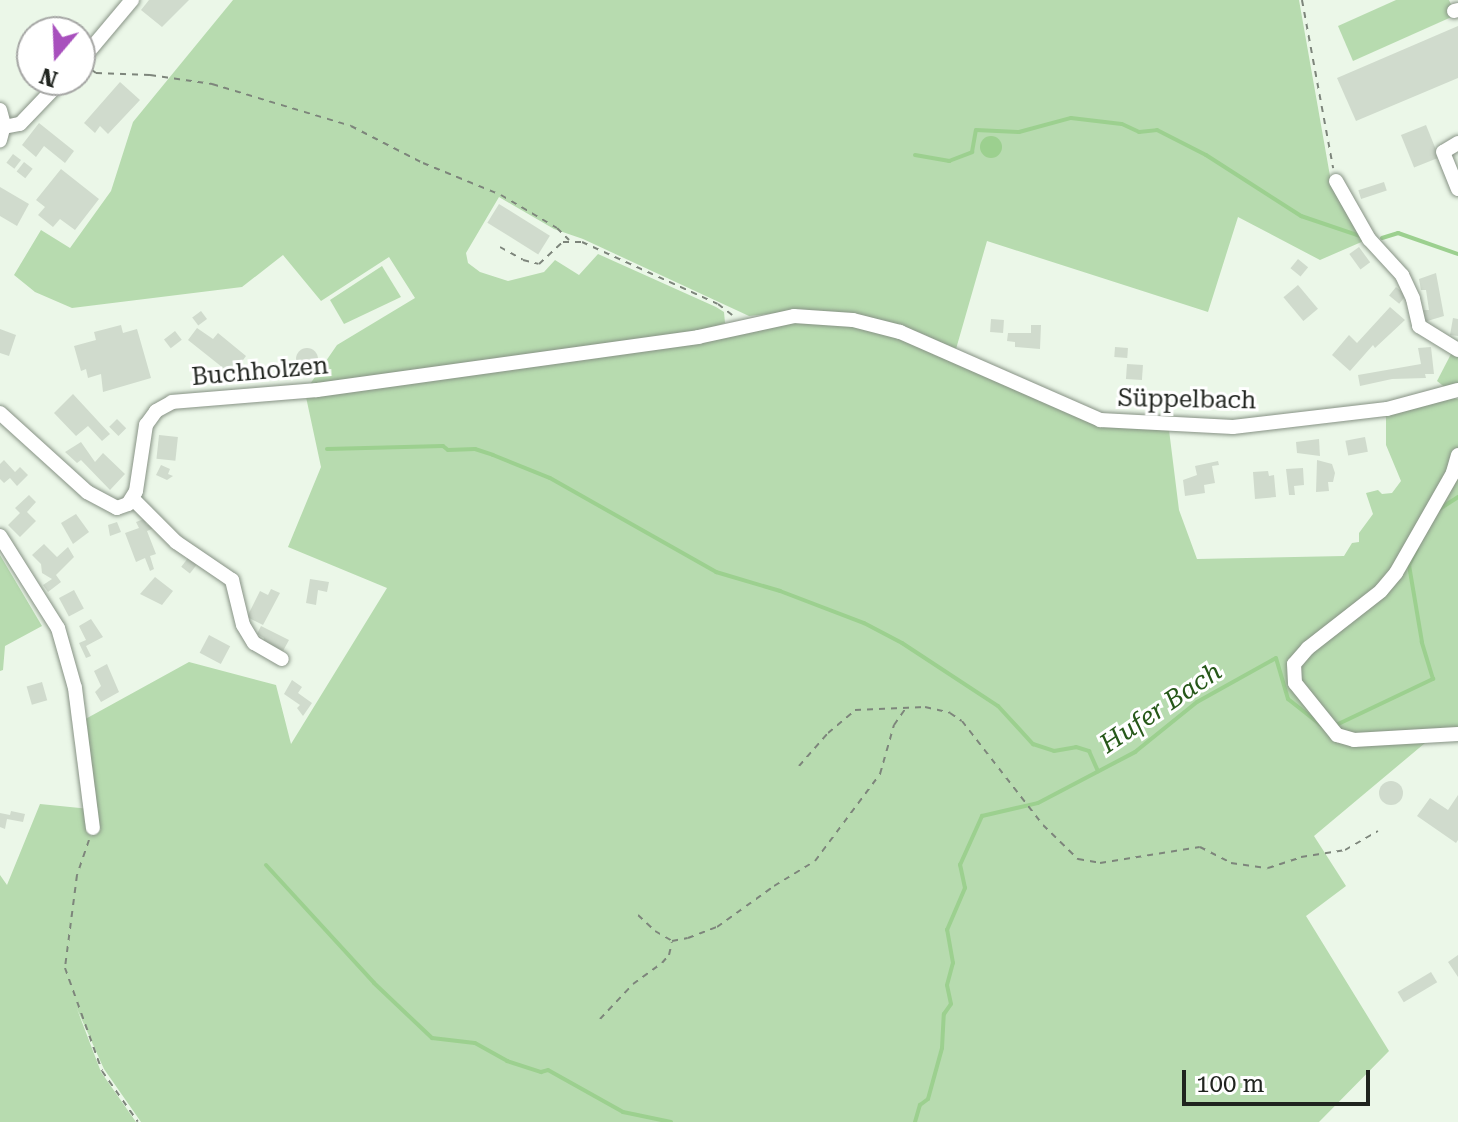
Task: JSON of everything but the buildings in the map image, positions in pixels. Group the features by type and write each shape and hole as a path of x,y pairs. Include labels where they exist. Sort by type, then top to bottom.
{"street":[{"path":"96,43 132,0"},
{"path":"0,110 2,134 20,124 47,96"},
{"path":"1458,143 1443,152 1458,189"},
{"path":"1336,181 1369,239 1402,275 1413,299 1419,326 1458,350"},
{"name":"Süppelbach","path":"739,326 783,317 825,317 877,324 929,342 1100,420 1154,425 1233,427 1387,409 1458,390"},
{"name":"Buchholzen","path":"133,499 144,429 152,415 166,404 293,393 698,337 739,326"},
{"path":"0,413 99,501 117,508 133,499 176,542 232,580 243,625 254,643 282,659"},
{"path":"1458,455 1453,473 1396,573 1381,591 1308,648 1294,664 1295,683 1337,735 1354,740 1458,734"},
{"path":"0,536 58,628 75,688 93,828"}],"path":[{"path":"1302,0 1336,181"},
{"path":"96,73 150,75 212,84 351,126 423,163 501,195 557,228 569,240 582,242 718,304 732,315 739,326"},
{"path":"500,247 523,260 539,264 569,240"},
{"path":"799,766 828,733 855,710 906,707 950,713 962,721 1034,813 1071,854 1100,863 1163,850 1200,847 1231,863 1268,868 1301,857 1345,850 1378,831"},
{"path":"638,915 672,941 717,927 826,851 844,819 880,774 894,725 906,707"},
{"path":"93,828 77,875 65,968 102,1071 138,1122"},
{"path":"600,1019 633,984 669,955 672,941"}],"shaded area":[{"path":"233,0 1299,0 1330,176 1366,240 1320,260 1238,217 1208,312 987,241 956,349 918,332 777,313 749,316 583,239 554,229 499,197 466,253 468,263 480,272 508,281 544,272 555,260 579,275 598,254 716,307 724,312 725,323 696,333 308,387 337,345 415,298 389,257 321,301 283,255 242,287 72,308 35,292 14,275 41,230 70,248 111,191 133,122"},
{"path":"1396,0 1449,0 1456,15 1353,61 1338,26"},
{"path":"991,136 999,139 1002,147 999,155 991,158 983,155 980,147 983,139"},
{"path":"382,266 401,297 344,324 330,300"},
{"path":"794,321 875,329 1099,422 1169,430 1179,510 1197,559 1344,556 1352,543 1359,542 1359,533 1373,514 1366,493 1378,490 1382,494 1392,493 1401,481 1386,445 1386,415 1458,399 1458,730 1431,738 1314,836 1346,886 1306,916 1389,1051 1319,1122 141,1122 104,1069 77,1009 101,1072 136,1122 0,1122 0,875 7,885 40,804 90,809 80,722 189,662 276,685 291,744 387,588 288,547 321,467 306,397"},
{"path":"1451,354 1458,355 1458,385 1447,389 1437,381"},
{"path":"0,555 42,626 5,646 3,670 0,671"}],"waterway":[{"path":"915,155 949,161 972,152 976,130 1019,132 1071,118 1122,124 1139,132 1157,130 1206,155 1301,216 1360,236"},
{"path":"1382,238 1398,233 1458,254"},
{"path":"327,449 443,446 448,450 475,449 550,478 716,572 780,591 864,623 902,643 998,706 1033,744 1054,751 1076,747 1089,751 1098,771"},
{"name":"Hufer Bach","path":"1438,510 1458,497"},
{"name":"Hufer Bach","path":"1334,726 1433,679 1422,642 1409,565 1417,549"},
{"name":"Hufer Bach","path":"915,1122 920,1105 928,1099 942,1048 944,1014 951,1004 947,985 953,963 947,930 965,888 960,865 982,816 1038,803 1135,752 1197,702 1276,658 1288,699 1326,729"},
{"path":"266,865 374,983 432,1038 475,1043 507,1061 541,1072 548,1070 623,1112 671,1122"}]}
